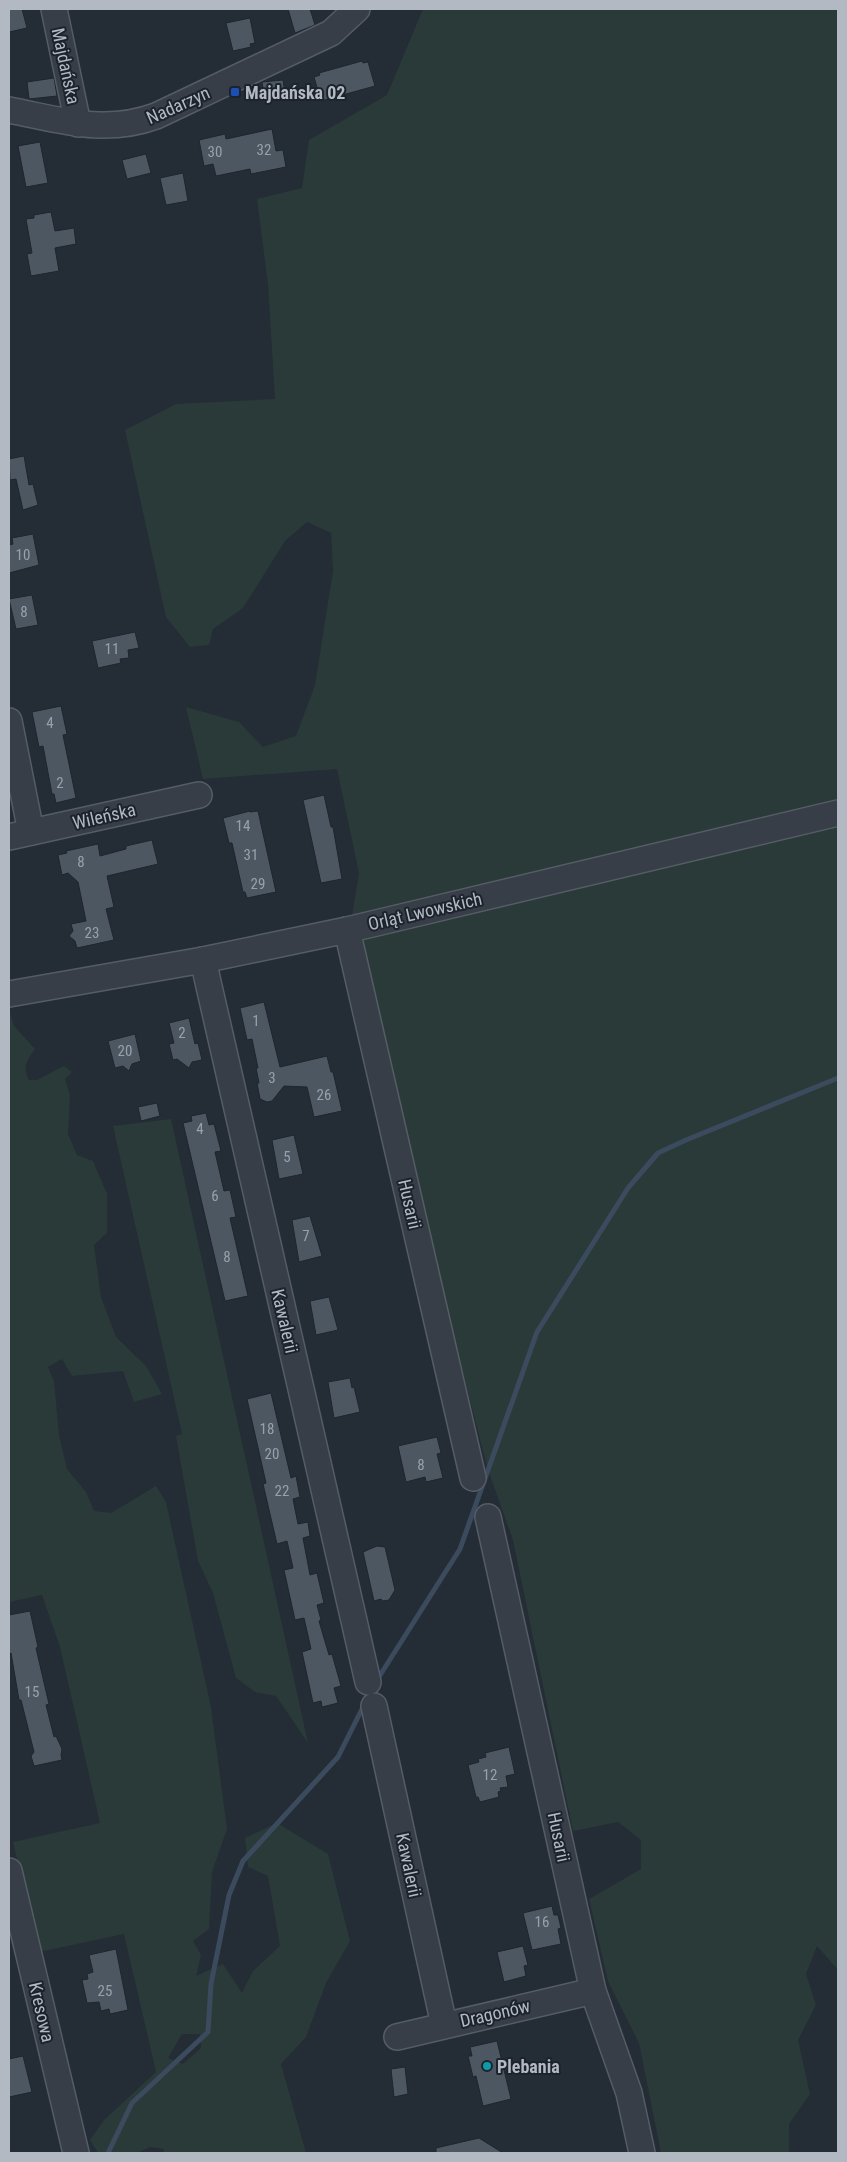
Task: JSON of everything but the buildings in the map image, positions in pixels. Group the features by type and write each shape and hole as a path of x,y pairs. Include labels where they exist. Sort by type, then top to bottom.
{"street":[{"name":"Majdańska","path":"54,9 78,124"},
{"name":"Nadarzyn","path":"9,110 78,124 118,126 140,123 331,33 357,9"},
{"path":"9,721 20,834"},
{"name":"Wileńska","path":"20,834 199,795"},
{"name":"Orląt Lwowskich","path":"9,994 203,960 347,930 838,813"},
{"name":"Husarii","path":"347,930 473,1478"},
{"name":"Kawalerii","path":"203,960 371,1694 444,2025"},
{"name":"Husarii","path":"488,1517 592,1991 629,2094 642,2153"},
{"name":"Kresowa","path":"9,1870 76,2153"},
{"name":"Dragonów","path":"397,2037 592,1991"}],"shaded area":[{"path":"423,9 838,9 838,1970 817,1946 806,1974 816,2005 798,2040 810,2094 789,2124 789,2153 661,2153 639,2043 608,1981 589,1899 641,1869 641,1840 618,1822 573,1831 513,1540 487,1467 350,928 359,873 337,769 203,779 186,707 239,722 263,747 296,736 315,685 333,571 331,533 307,522 285,541 243,608 213,629 209,645 190,647 166,617 125,430 176,404 275,399 268,284 257,199 302,188 309,140 387,95"},
{"path":"9,1009 14,1026 35,1049 26,1064 29,1080 37,1080 64,1066 72,1072 65,1079 70,1095 68,1134 77,1155 93,1161 107,1194 107,1233 94,1245 101,1297 116,1337 146,1366 162,1394 134,1402 123,1371 72,1376 62,1359 48,1367 54,1381 59,1435 67,1469 86,1492 94,1511 111,1513 156,1486 166,1502 211,1707 227,1829 212,1872 209,1929 193,1941 201,1955 196,1976 223,1964 242,1993 253,1971 280,1946 268,1876 248,1867 245,1838 277,1823 328,1854 350,1941 326,1983 306,2037 281,2064 306,2153 163,2153 164,2149 150,2147 137,2153 98,2153 90,2140 104,2120 156,2072 124,1934 39,1952 13,1842 100,1823 60,1647 42,1595 9,1602","holes":["182,2034 200,2034 201,2048 183,2064 168,2058"]},
{"path":"171,1119 308,1743 276,1696 255,1692 236,1678 213,1593 198,1561 176,1436 182,1434 113,1126"}],"waterway":[{"path":"377,1680 460,1549 537,1332 628,1188 658,1153 838,1078"},
{"path":"108,2153 132,2103 208,2032 211,1984 229,1895 243,1861 338,1757 365,1703"}],"place":[{"name":"Majdańska 02","path":"235,92"},
{"name":"Plebania","path":"487,2066"}]}
